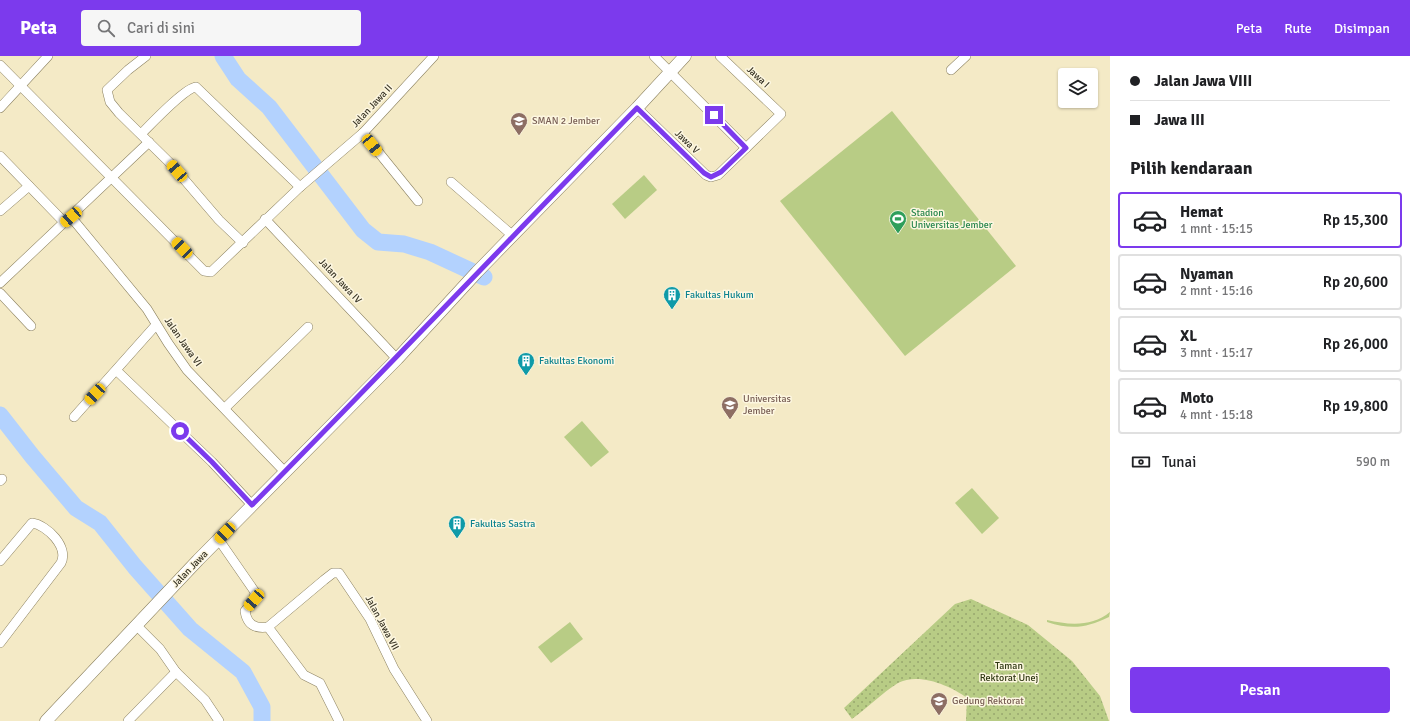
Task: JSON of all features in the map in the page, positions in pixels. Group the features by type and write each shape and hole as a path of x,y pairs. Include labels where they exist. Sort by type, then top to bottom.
{"main road":[{"name":"Jalan Jawa","path":"46,721 252,505 396,359 512,235 686,56"}],"street":[{"path":"0,108 48,56"},
{"path":"146,56 112,85 107,93 110,102 118,113 179,173 219,220 243,243"},
{"name":"Jalan Jawa II","path":"112,178 204,271 211,272 314,174 363,133 434,56"},
{"path":"654,56 746,148"},
{"name":"Jawa I","path":"720,56 781,114 746,148"},
{"path":"951,70 966,56"},
{"path":"0,65 112,178"},
{"path":"141,134 190,89 196,87 300,187"},
{"name":"Jawa V","path":"637,108 706,175 713,177 746,148"},
{"path":"363,133 418,201"},
{"path":"0,282 68,220 149,142"},
{"name":"Jalan Jawa VI","path":"0,156 28,186 68,220 143,304 187,370 285,472"},
{"path":"451,182 512,235"},
{"path":"0,211 28,186"},
{"name":"Jalan Jawa IV","path":"266,219 396,359"},
{"path":"0,293 31,326"},
{"path":"74,416 117,371 156,325"},
{"path":"225,408 308,327"},
{"path":"117,371 212,462 252,505"},
{"path":"0,561 32,523 40,526 51,534 61,546 64,555 61,563 0,643"},
{"path":"219,540 255,592 254,600 245,611 246,619 252,626 260,628 268,627 304,675 320,683 339,721"},
{"name":"Jalan Jawa VII","path":"268,627 333,573 339,573 370,619 394,669 426,721"},
{"path":"140,622 176,672 205,700 217,720"},
{"path":"128,721 176,672"}],"green space":[{"name":"Stadion Universitas Jember","path":"892,111 1016,266 905,356 780,201"},
{"path":"644,175 657,190 625,219 612,204"},
{"path":"582,421 609,452 591,467 564,437"},
{"path":"972,488 999,518 982,534 955,503"},
{"name":"Taman Rektorat Unej","path":"971,599 1028,625 1072,661 1100,696 1109,721 966,721 967,698 944,685 915,679 898,683 852,719 844,708 955,604"},
{"path":"1110,612 1109,617 1086,626 1072,627 1047,622 1047,620 1080,624 1096,620"},
{"path":"570,622 583,639 551,663 538,647"}],"waterway":[{"path":"223,56 238,79 269,107 363,230 378,242 404,244 430,252 484,277"},
{"path":"0,415 76,508 100,523 135,567 190,629 243,672 262,707 262,721"}],"place":[{"name":"SMAN 2 Jember","path":"519,136"},
{"name":"Stadion Universitas Jember","path":"898,234"},
{"name":"Fakultas Hukum","path":"672,310"},
{"name":"Fakultas Ekonomi","path":"526,376"},
{"name":"Universitas Jember","path":"730,420"},
{"name":"Fakultas Sastra","path":"457,539"},
{"name":"Gedung Rektorat","path":"939,716"}],"route":[{"path":"180,431 212,462 252,505 396,359 477,272 637,108 706,175 711,177 721,172 746,148 714,115"}]}
